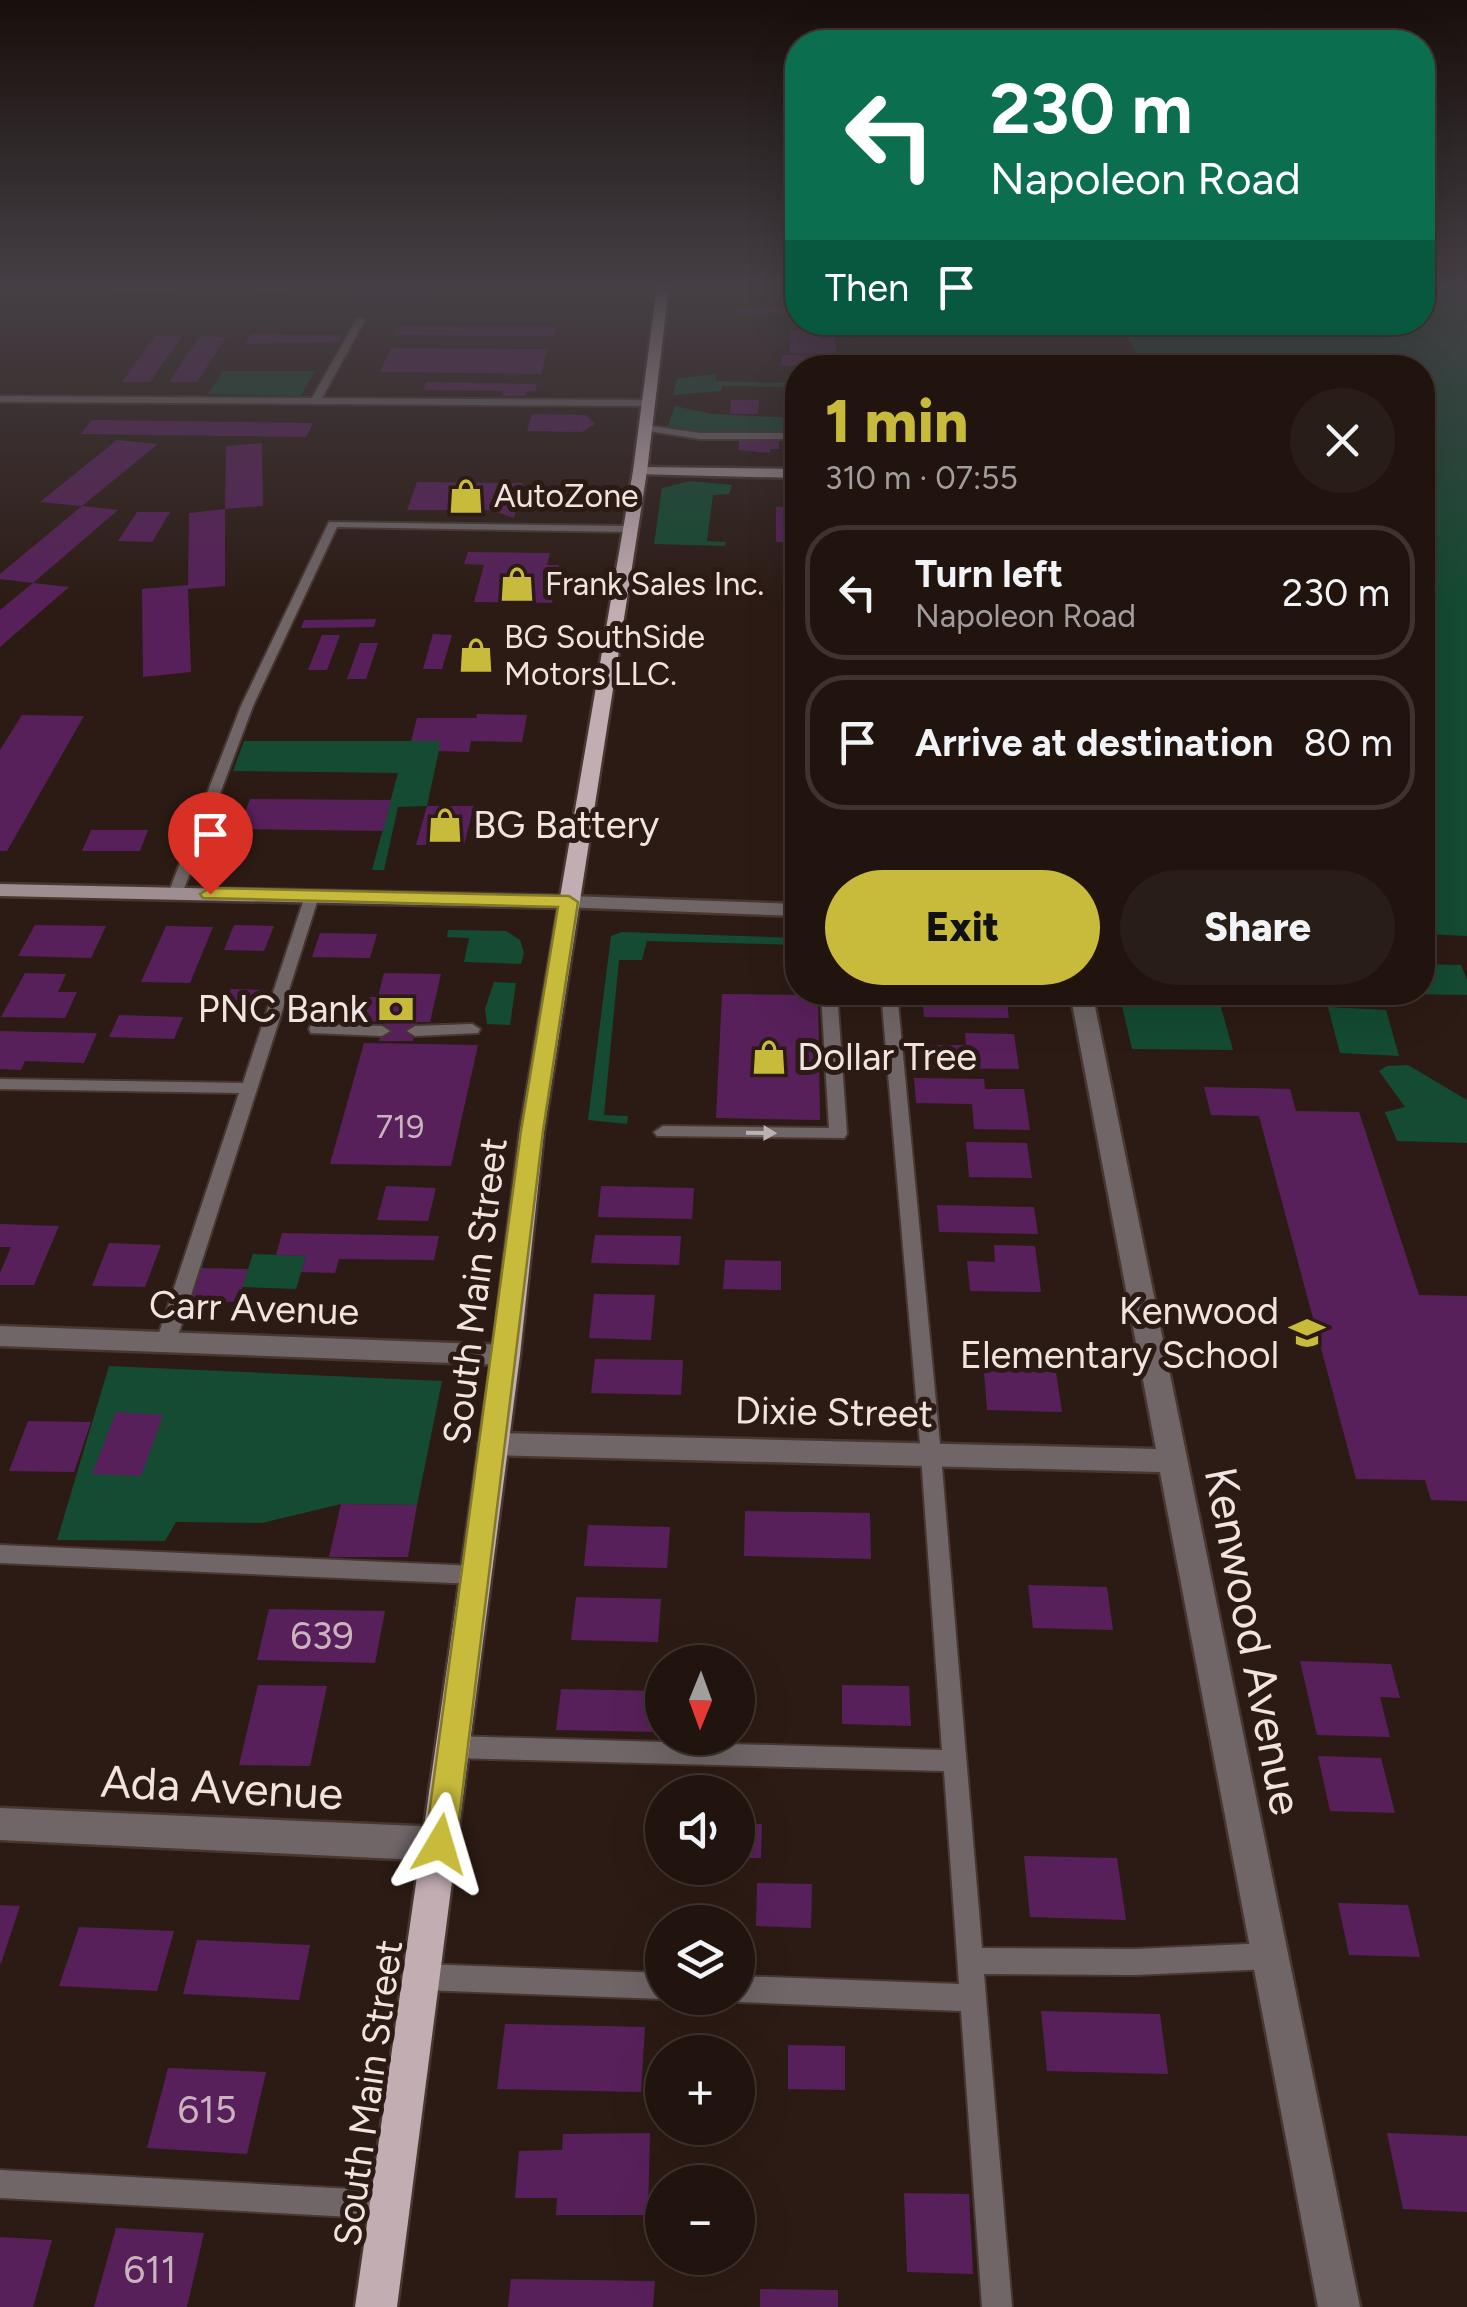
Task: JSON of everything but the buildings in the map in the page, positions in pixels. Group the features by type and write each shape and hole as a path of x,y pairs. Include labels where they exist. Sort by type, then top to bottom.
{"main road":[{"name":"South Main Street","path":"376,2307 506,1354 532,1131 650,394"},
{"path":"640,471 785,467"},
{"path":"0,890 569,902"}],"street":[{"path":"569,902 785,910"},
{"name":"Kenwood Avenue","path":"1083,1005 1339,2307"},
{"name":"Carr Avenue","path":"0,1336 506,1354"},
{"name":"Dixie Street","path":"493,1444 1173,1461"},
{"name":"Ada Avenue","path":"0,1824 440,1844"}],"lane":[{"path":"315,401 319,394"},
{"path":"0,399 315,401 647,416 700,436 785,436"},
{"path":"175,894 246,706 333,524 629,529"},
{"path":"166,1342 312,896"},
{"path":"663,1132 838,1134 830,1005"},
{"path":"890,1005 931,1455 996,2307"},
{"path":"415,1031 472,1028"},
{"path":"317,1029 382,1031"},
{"path":"0,1084 248,1088"},
{"path":"0,1554 476,1575"},
{"path":"453,1746 954,1761"},
{"path":"970,1961 1134,1962 1270,1956"},
{"path":"422,1978 645,1985"},
{"path":"755,1990 972,1998"},
{"path":"0,2184 390,2205"}],"green space":[{"path":"208,394 302,394 301,396"},
{"path":"1435,394 1467,394 1467,936 1435,935"},
{"path":"675,406 712,414 785,417 785,434 697,433 668,426"},
{"path":"690,481 732,485 729,494 713,495 707,541 726,542 725,546 654,544 662,488"},
{"path":"244,741 441,741 427,806 398,807 384,870 372,870 398,773 233,771"},
{"path":"448,930 506,931 520,940 524,953 521,964 464,962 469,938 447,937"},
{"path":"622,932 785,938 785,945 647,941 642,960 619,960 604,1115 628,1116 627,1124 588,1120 611,936"},
{"path":"1435,964 1461,965 1467,995 1435,994"},
{"path":"494,982 516,983 510,1025 487,1024 485,1009"},
{"path":"1122,1005 1220,1005 1233,1050 1132,1049"},
{"path":"1328,1007 1386,1010 1399,1056 1340,1053"},
{"path":"1408,1065 1467,1100 1467,1143 1397,1141 1385,1112 1405,1107 1379,1071 1387,1066"},
{"path":"253,1254 306,1256 296,1289 242,1287"},
{"path":"109,1366 442,1381 417,1505 341,1504 262,1523 176,1522 165,1541 57,1540"}],"place":[{"name":"AutoZone","path":"466,496"},
{"name":"Frank Sales Inc.","path":"517,584"},
{"name":"BG SouthSide Motors LLC.","path":"476,655"},
{"name":"BG Battery","path":"445,825"},
{"name":"PNC Bank","path":"396,1009"},
{"name":"Dollar Tree","path":"769,1057"},
{"name":"Kenwood Elementary School","path":"1307,1333"}],"route":[{"path":"210,894 569,902 532,1131 440,1844"}]}
